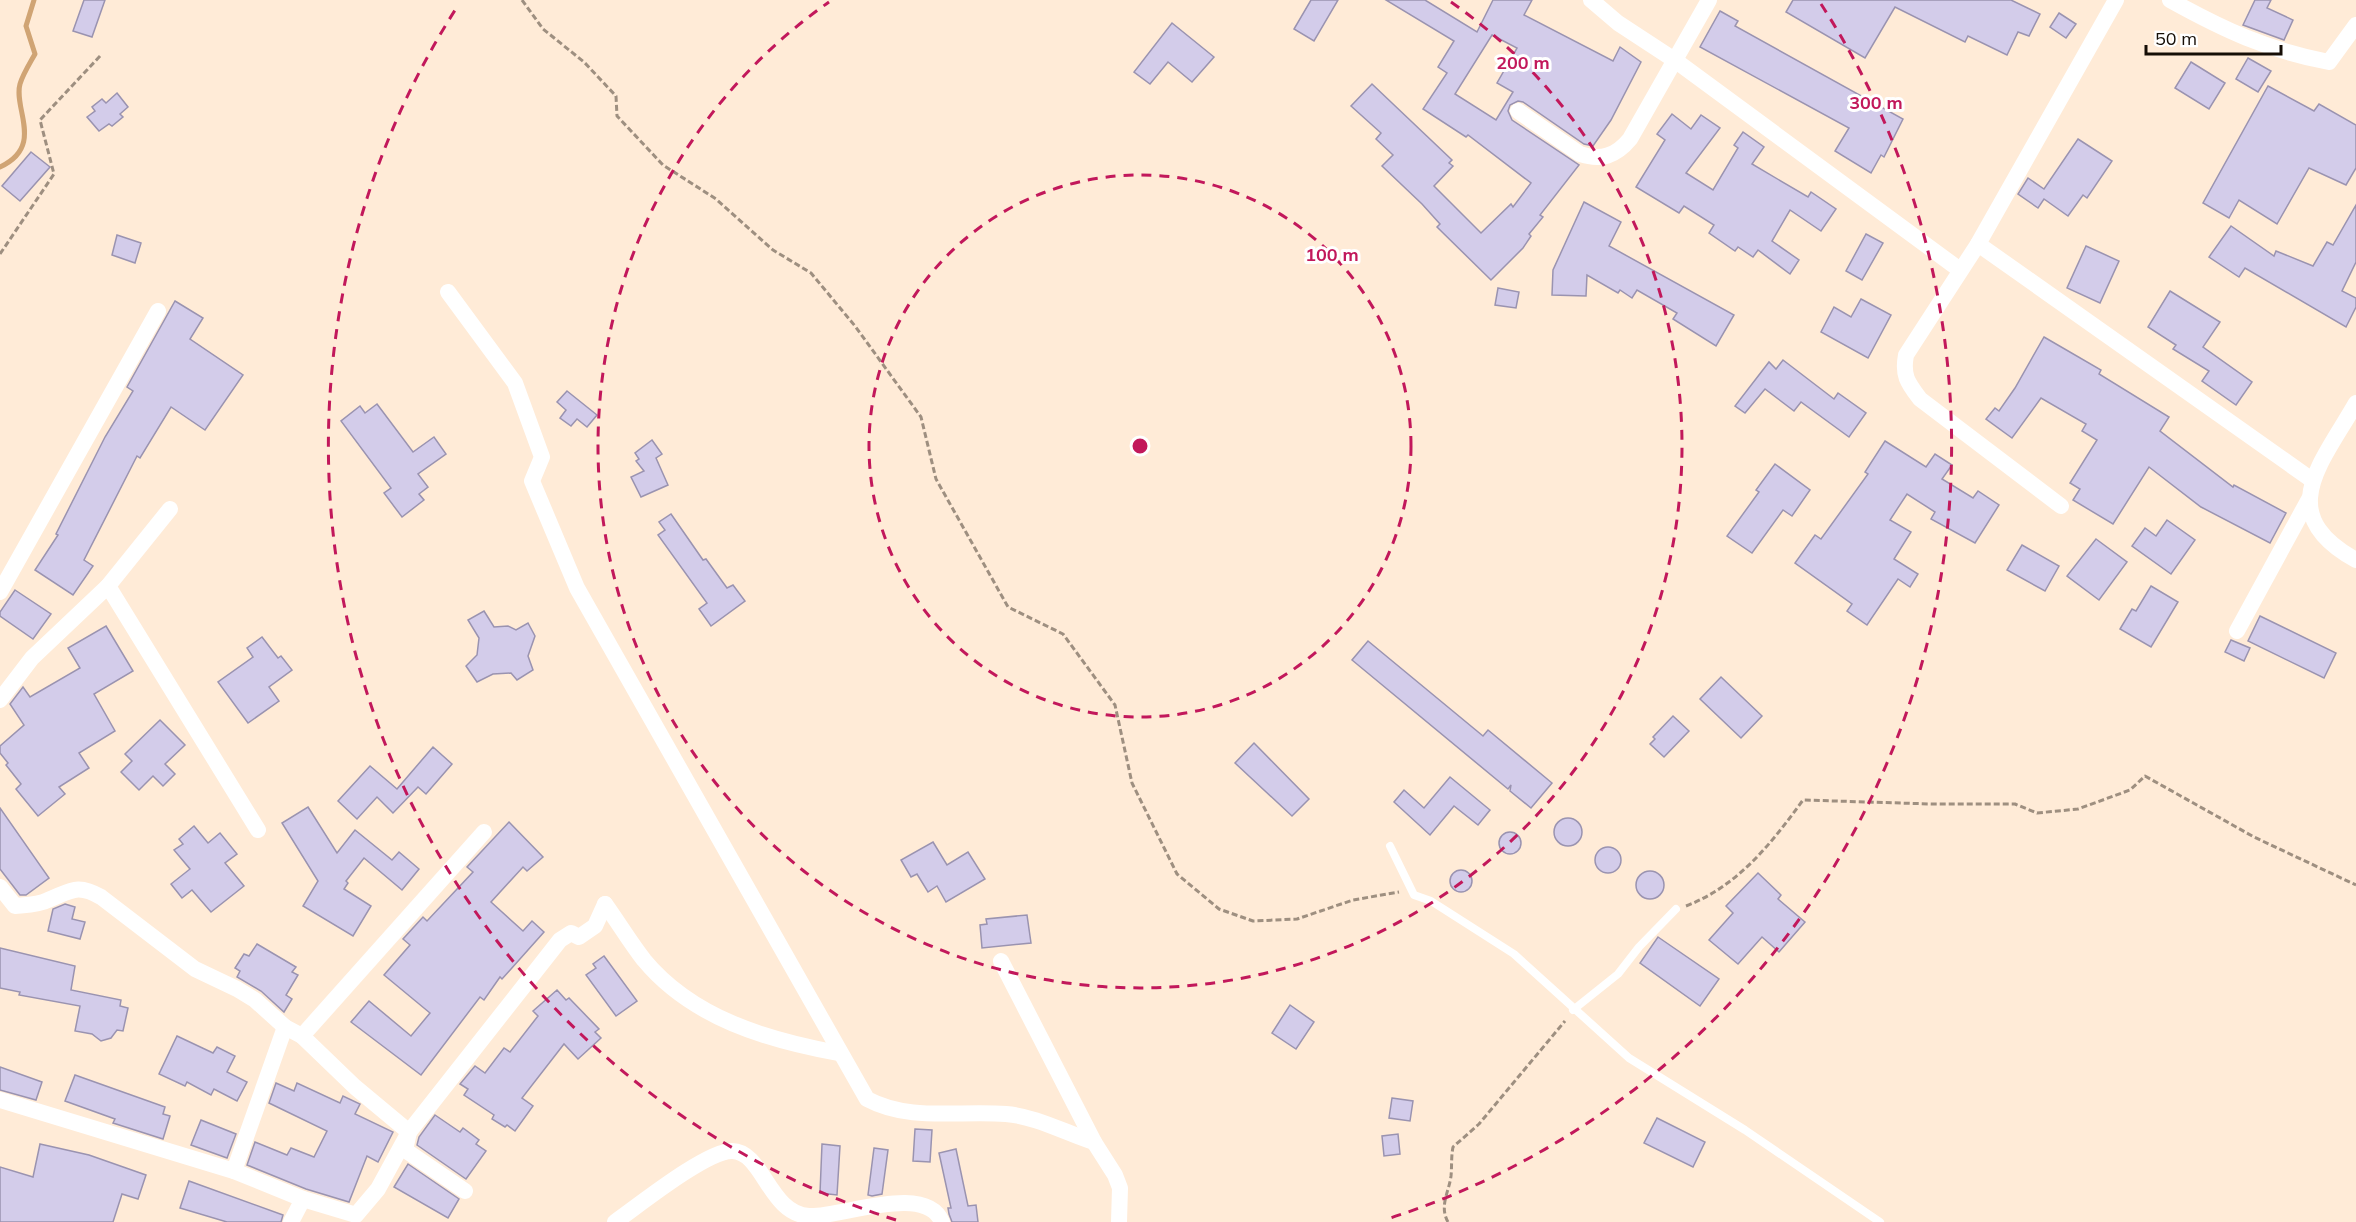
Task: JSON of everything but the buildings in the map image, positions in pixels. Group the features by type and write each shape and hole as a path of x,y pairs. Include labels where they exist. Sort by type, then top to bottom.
{"street":[{"path":"1591,0 1618,23 1676,61 1960,270"},
{"path":"1518,111 1580,154 1590,157 1613,154 1630,139 1709,0"},
{"path":"2061,507 1920,399 1906,381 1903,371 1906,355 1978,244 2116,0"},
{"path":"2170,0 2230,33 2292,55 2329,62 2356,25"},
{"path":"1978,244 2313,480"},
{"path":"448,292 515,383 542,457 532,482 577,588 838,1053 867,1099 884,1108 929,1114 1009,1114 1094,1142"},
{"path":"0,592 158,311"},
{"path":"2237,631 2309,498 2313,480 2356,403"},
{"path":"2309,498 2312,522 2326,539 2356,560"},
{"path":"0,700 32,658 108,586 170,508"},
{"path":"108,586 258,830"},
{"path":"302,1036 484,832"},
{"path":"0,887 15,906 46,902 69,889 89,890 117,908 195,969 237,988 255,1000 285,1027 302,1036 354,1087 409,1132"},
{"path":"0,1101 234,1171 303,1199 352,1215 359,1213 378,1189 409,1132 560,940 571,933 579,937 595,926 605,904 644,960 658,975 713,1015 770,1037 838,1053"},
{"path":"1001,961 1094,1142 1115,1175 1120,1188 1119,1222"},
{"path":"234,1171 285,1027"},
{"path":"409,1132 405,1150 465,1191"},
{"path":"615,1222 720,1153 734,1151 748,1156 777,1198 796,1213 824,1216 870,1205 905,1203 932,1208 942,1222"},
{"path":"291,1222 303,1199"}],"lane":[{"path":"1390,846 1414,895 1431,902 1514,954 1573,1010 1629,1058 1754,1136 1880,1222"},
{"path":"1573,1010 1618,974 1639,946 1676,909"}],"path":[{"path":"522,0 543,29 584,62 616,96 617,116 663,165 716,199 773,250 811,273 855,326 921,417 936,479 1008,607 1063,634 1115,705 1132,783 1177,874 1219,909 1253,921 1297,919 1353,900 1405,891"},
{"path":"0,254 54,174 40,120 101,55"},
{"path":"1676,909 1711,896 1739,876 1776,837 1803,800 2015,804 2037,813 2078,809 2130,790 2145,776 2254,837 2356,885"},
{"path":"1448,1222 1444,1215 1446,1188 1451,1178 1453,1147 1491,1110 1573,1010"}],"waterway":[{"path":"0,167 21,149 24,138 19,94 21,80 35,54 26,26 34,0"}]}
